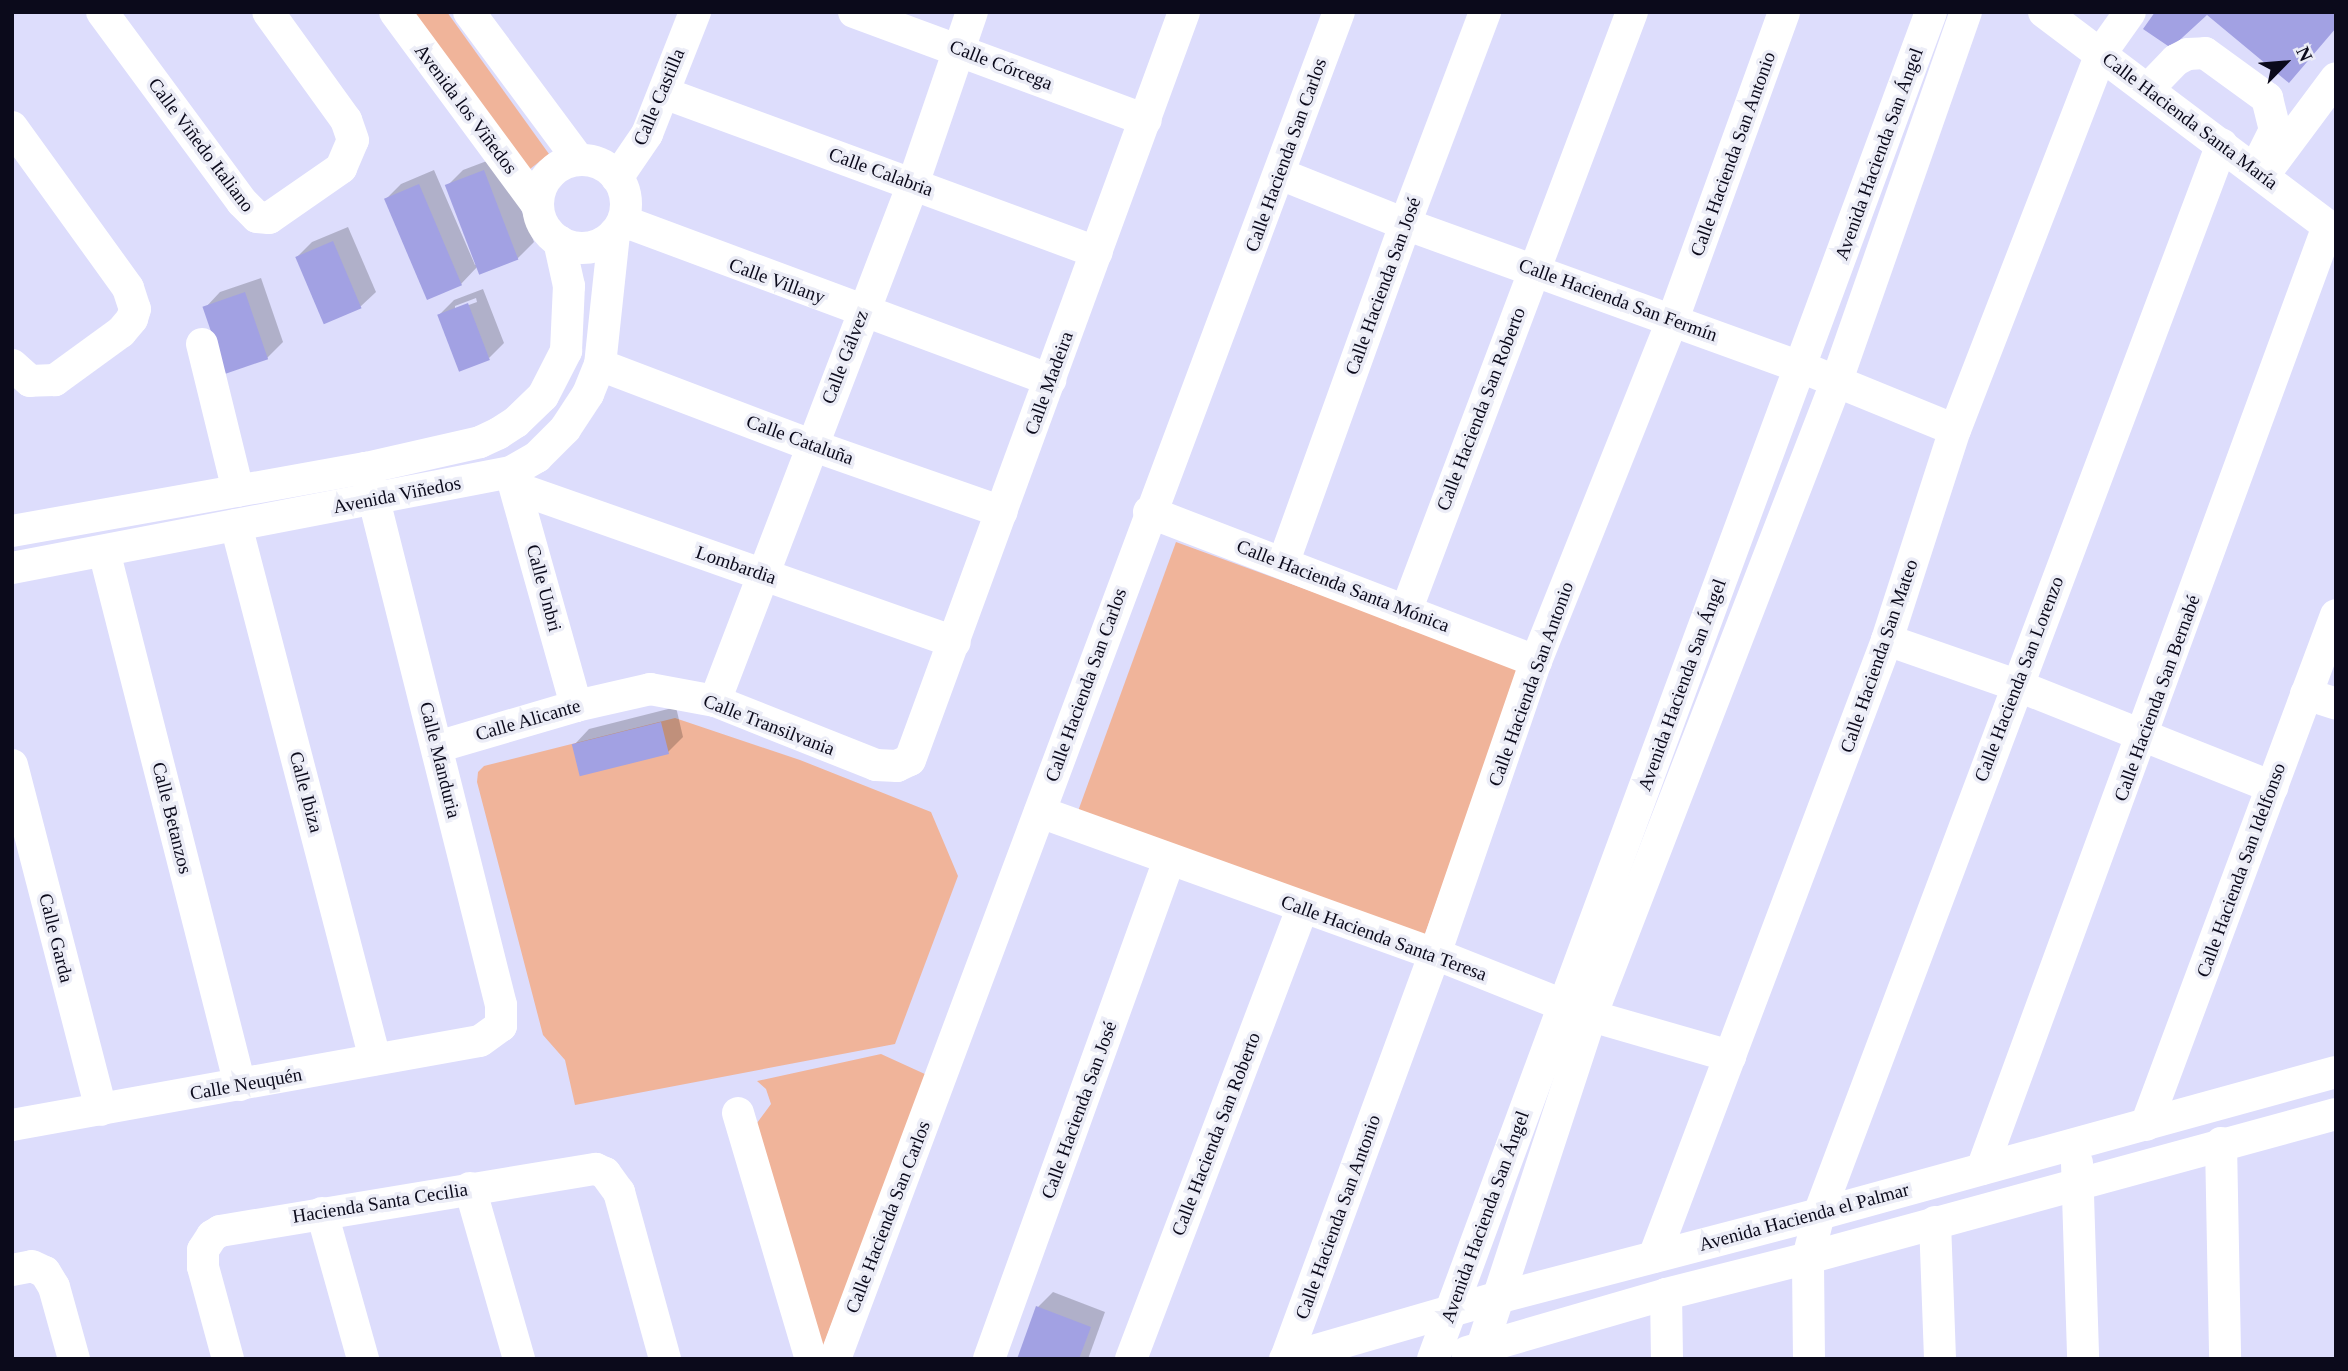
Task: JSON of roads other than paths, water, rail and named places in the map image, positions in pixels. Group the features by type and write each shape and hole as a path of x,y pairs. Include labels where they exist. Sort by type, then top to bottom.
{"street":[{"name":"Calle Viñedo Italiano","path":"102,12 242,202 257,217 269,218 341,168 353,140 346,120 268,12"},
{"name":"Avenida los Viñedos","path":"394,12 538,206"},
{"path":"469,12 579,160"},
{"name":"Calle Castilla","path":"617,178 647,134 695,12"},
{"name":"Calle Córcega","path":"854,12 958,48 1146,120"},
{"name":"Calle Gálvez","path":"715,701 913,184 972,12"},
{"name":"Calle Madeira","path":"914,754 1184,12"},
{"name":"Calle Hacienda San Carlos","path":"835,1359 1040,813 1149,512 1280,174 1339,12"},
{"name":"Calle Hacienda San José","path":"1284,561 1405,224 1485,12"},
{"name":"Calle Hacienda San Roberto","path":"1406,611 1632,12"},
{"name":"Calle Hacienda San Antonio","path":"1286,1359 1435,954 1536,661 1673,319 1784,12"},
{"name":"Avenida Hacienda San Ángel","path":"1480,1353 1577,1011 1801,367 1931,12"},
{"name":"Avenida Hacienda San Ángel","path":"1436,1359 1450,1313 1836,383 1966,12"},
{"name":"Calle Hacienda Santa María","path":"2044,12 2332,229"},
{"name":"Calle Hacienda San Mateo","path":"1654,1257 1887,640 1955,430 2101,53 2130,12"},
{"path":"2148,89 2176,60 2188,54 2205,53 2267,98 2273,111 2275,130 2259,173"},
{"path":"2259,173 2336,78"},
{"name":"Calle Calabria","path":"663,93 1097,252"},
{"path":"12,127 128,288 135,309 132,319 121,332 55,380 30,381 12,365"},
{"name":"Calle Hacienda San Lorenzo","path":"1809,1359 1808,1258 1819,1214 2222,144"},
{"path":"579,160 593,161 617,178 624,191 626,206 619,227 589,248 573,247 559,241 541,219 538,206 545,180 566,163 579,160"},
{"name":"Calle Hacienda San Fermín","path":"1280,174 1405,224 1801,367 1955,430"},
{"name":"Calle Villany","path":"619,227 1051,380"},
{"name":"Avenida Viñedos","path":"12,568 374,500 514,480 565,429 588,394 600,365 619,227"},
{"name":"Calle Hacienda San Bernabé","path":"1982,1169 2332,229"},
{"name":"Avenida Viñedos","path":"12,531 366,468 480,442 516,422 543,396 560,367 567,340 569,286 559,241"},
{"path":"202,344 238,491"},
{"name":"Calle Cataluña","path":"600,365 811,445 1002,512"},
{"name":"Calle Manduria","path":"366,468 501,1005 501,1026 480,1041"},
{"name":"Lombardia","path":"514,480 763,575 955,642"},
{"name":"Calle Unbri","path":"514,480 576,706"},
{"name":"Calle Hacienda Santa Mónica","path":"1149,512 1284,561 1536,661"},
{"name":"Calle Ibiza","path":"236,525 375,1059"},
{"name":"Calle Betanzos","path":"104,551 240,1085"},
{"name":"Calle Hacienda San Idelfonso","path":"2146,1125 2336,615"},
{"path":"1887,640 2016,685 2272,787"},
{"name":"Calle Transilvania","path":"619,695 666,690 715,701 876,765 897,766 914,754"},
{"path":"2306,694 2336,704"},
{"name":"Calle Alicante","path":"437,747 619,695"},
{"name":"Calle Garda","path":"12,765 101,1110"},
{"name":"Calle Hacienda Santa Teresa","path":"1040,813 1301,909 1435,954 1577,1011 1730,1056"},
{"name":"Calle Hacienda San José","path":"989,1359 1169,860"},
{"name":"Calle Hacienda San Roberto","path":"1131,1359 1301,909"},
{"name":"Calle Neuquén","path":"12,1125 480,1041"},
{"name":"Avenida Hacienda el Palmar","path":"1286,1359 1497,1298 1819,1214 2330,1073"},
{"path":"737,1113 811,1359"},
{"name":"Avenida Hacienda el Palmar","path":"1436,1359 1523,1347 1667,1294 2336,1114"},
{"path":"2221,1143 2225,1359"},
{"path":"2075,1144 2079,1184 2083,1359"},
{"name":"Hacienda Santa Cecilia","path":"228,1359 203,1267 203,1250 212,1236 220,1231 584,1170 605,1173 619,1192 665,1359"},
{"path":"470,1188 519,1359"},
{"path":"322,1213 363,1359"},
{"path":"1935,1222 1940,1359"},
{"path":"17,1269 40,1268 54,1287 74,1359"},
{"path":"1667,1294 1667,1359"}]}
